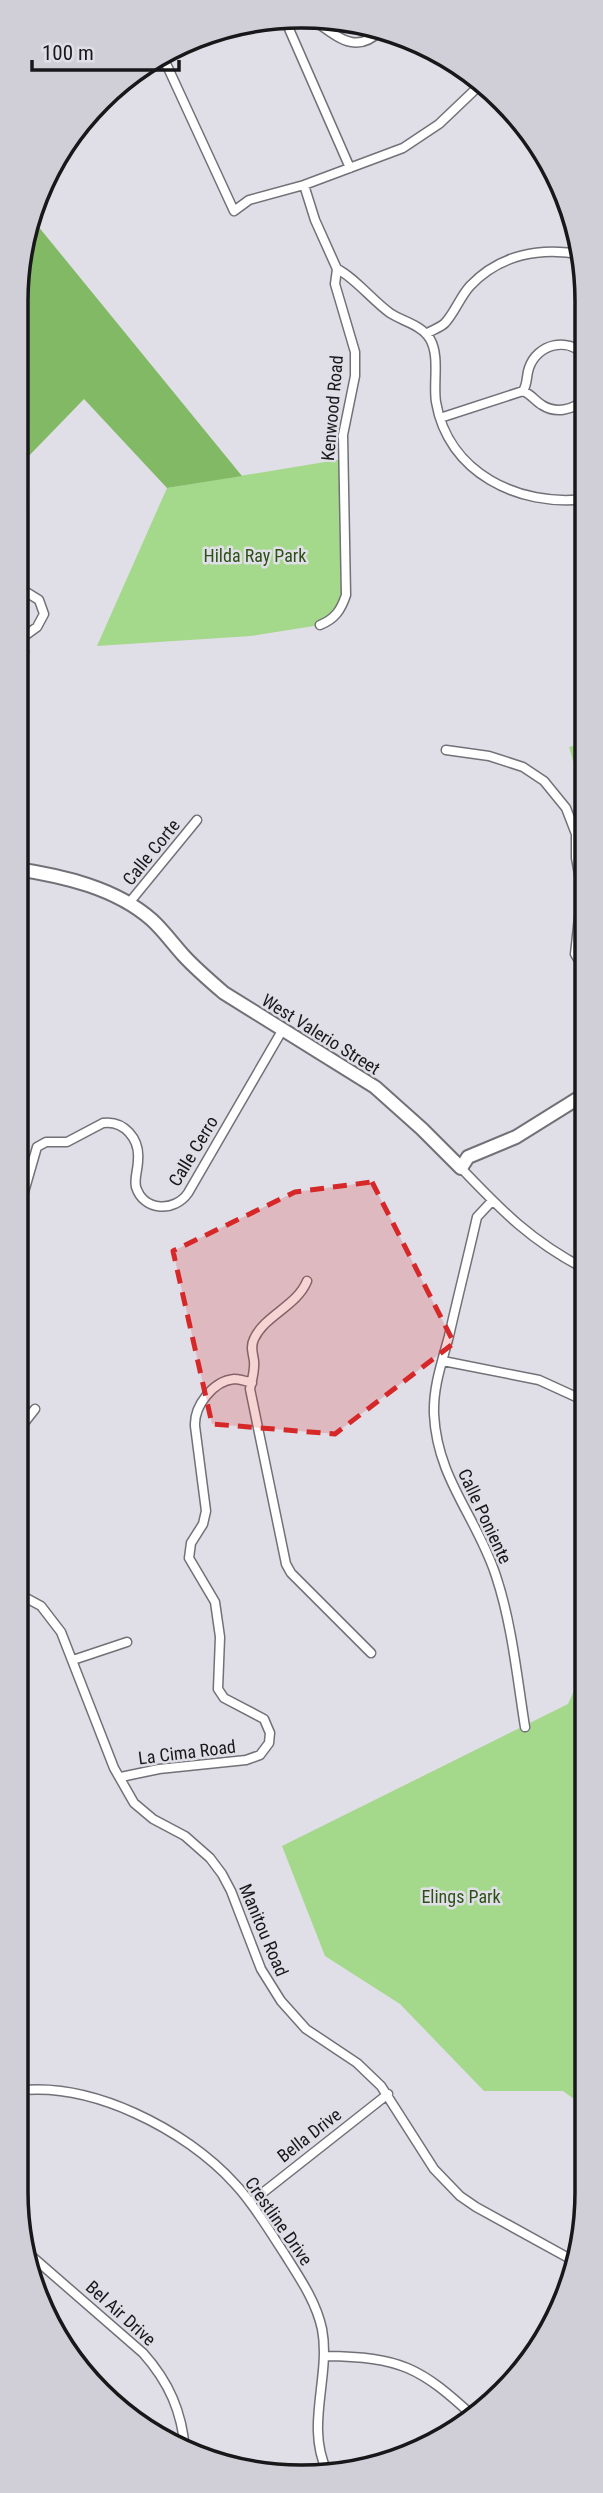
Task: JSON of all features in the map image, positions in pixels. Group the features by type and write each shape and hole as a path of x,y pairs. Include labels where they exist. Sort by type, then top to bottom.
{"street":[{"path":"289,29 351,168"},
{"path":"329,30 352,43 372,37"},
{"path":"166,64 234,211 249,200 304,185 402,148 424,135 474,90"},
{"name":"Kenwood Road","path":"304,185 315,220 337,269 335,284 351,334 355,364 355,376 342,435 346,588 339,611 320,625"},
{"path":"426,334 447,321 459,300 479,278 504,262 546,251 571,253"},
{"path":"337,269 348,275 393,315 426,334 432,343 435,392 440,418 457,449 474,468 490,481 520,495 557,501 575,500"},
{"path":"440,418 523,391 527,384 529,368 540,351 560,344 575,347"},
{"path":"523,391 540,404 554,410 570,409 575,406"},
{"path":"28,593 39,600 44,614 37,627 28,633"},
{"path":"446,750 489,756 523,767 544,781 566,808 575,831"},
{"name":"Calle Corte","path":"129,903 197,820"},
{"name":"West Valerio Street","path":"28,871 68,879 129,903 150,919 204,976 224,993 375,1087 462,1166 492,1201 525,1233 575,1263"},
{"name":"Calle Cerro","path":"28,1178 37,1147 46,1142 67,1142 108,1122 123,1126 134,1140 139,1158 135,1182 143,1198 152,1205 164,1208 180,1202 188,1193 282,1029"},
{"path":"462,1166 472,1155 493,1149 575,1101"},
{"name":"Calle Poniente","path":"492,1201 477,1217 435,1395 434,1414 439,1448 447,1475 476,1529 496,1575 505,1607 525,1727"},
{"path":"307,1281 298,1296 261,1329 253,1340 250,1389 286,1563 292,1573 371,1653"},
{"path":"443,1361 539,1380 575,1396"},
{"name":"La Cima Road","path":"121,1777 159,1769 246,1760 260,1755 269,1743 270,1733 264,1719 224,1698 218,1689 220,1637 215,1602 191,1564 189,1553 206,1511 195,1414 210,1392 223,1382 234,1379 252,1382"},
{"path":"28,1418 35,1409"},
{"name":"Manitou Road","path":"28,1599 39,1604 61,1632 114,1768 128,1793 143,1812 185,1836 210,1858 222,1874 261,1969 270,1986 293,2016 321,2040 363,2068 388,2094 434,2169 460,2196 567,2257"},
{"path":"73,1660 127,1642"},
{"name":"Crestline Drive","path":"28,2091 71,2094 127,2110 151,2121 195,2148 234,2182 251,2202 315,2306 321,2325 325,2356 317,2429 324,2464"},
{"name":"Bella Drive","path":"251,2202 388,2094"},
{"name":"Bel Air Drive","path":"37,2260 144,2353 170,2390 180,2415 183,2438"},
{"path":"325,2356 381,2359 413,2370 446,2391 466,2410"}],"highlighted area":[{"path":"372,1182 454,1343 335,1434 212,1424 173,1251 295,1192"}],"green space":[{"path":"39,227 242,476 167,488 84,399 28,457 28,302 30,266"},
{"name":"Hilda Ray Park","path":"343,459 342,606 320,625 251,636 97,646 167,488"},
{"path":"575,745 575,767 569,747"},
{"name":"Elings Park","path":"575,1688 575,2100 563,2091 484,2091 400,2004 325,1956 282,1846 568,1704"}]}
